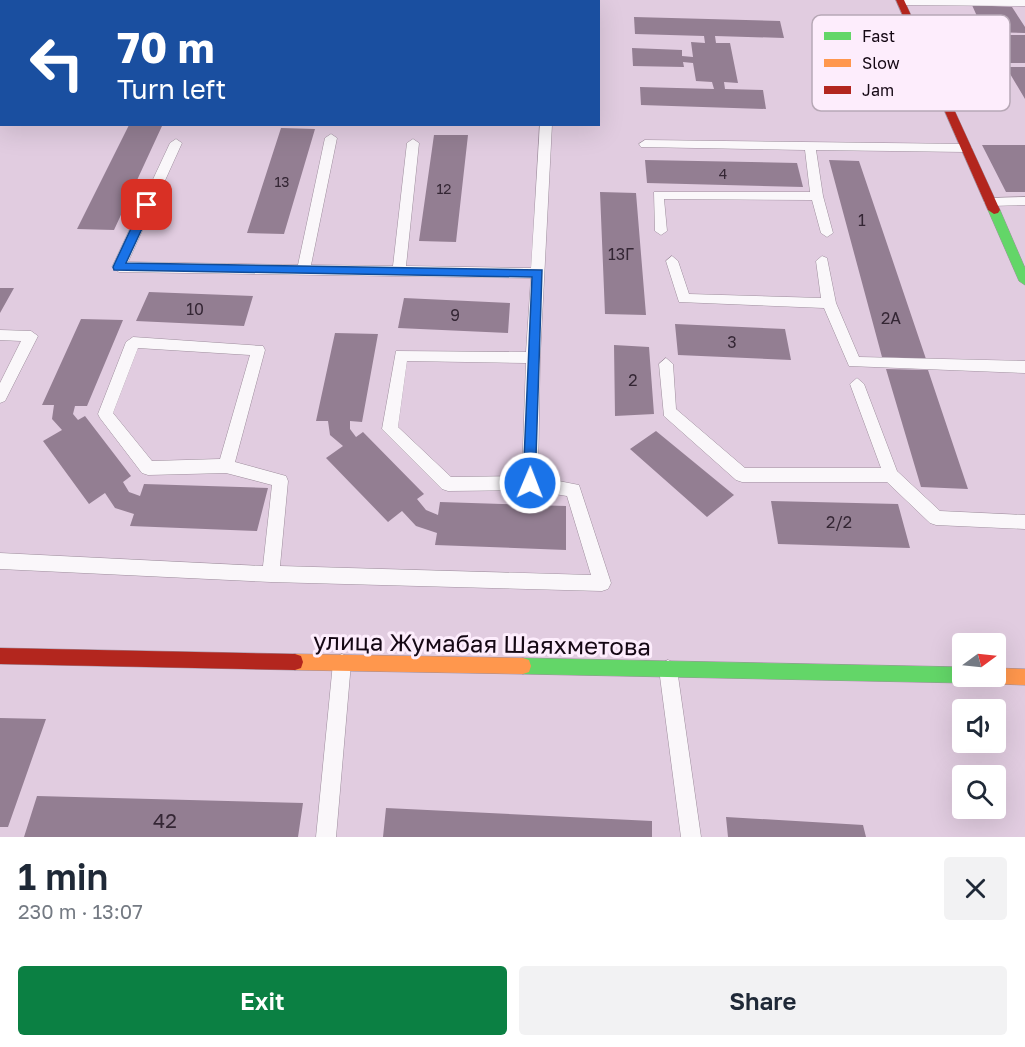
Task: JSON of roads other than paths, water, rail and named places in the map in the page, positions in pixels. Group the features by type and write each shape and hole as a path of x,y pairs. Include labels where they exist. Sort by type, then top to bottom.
{"street":[{"path":"900,1 906,15"},
{"path":"949,111 1025,281"},
{"name":"улица Жумабая Шаяхметова","path":"0,656 952,675"},
{"path":"1006,676 1025,677"}],"lane":[{"path":"900,1 1025,2"},
{"path":"530,483 533,358 546,126"},
{"path":"303,270 331,138"},
{"path":"399,271 413,142"},
{"path":"176,143 119,267 538,273"},
{"path":"645,144 966,148"},
{"path":"810,146 817,196 827,233"},
{"path":"661,231 658,195 817,196"},
{"path":"990,202 1025,201"},
{"path":"1006,239 1025,240"},
{"path":"672,261 684,299 829,303"},
{"path":"822,261 829,303 854,362 1025,367"},
{"path":"0,335 31,336 0,397"},
{"path":"226,466 258,350 133,342 105,414 148,468 226,466 280,481 271,574"},
{"path":"0,561 271,574 602,583 573,490 530,483 448,484 390,429 401,355 533,358"},
{"path":"666,364 669,412 742,475 891,475"},
{"path":"857,384 891,475 936,518 1025,522"},
{"path":"326,837 342,663"},
{"path":"668,669 691,837"}]}
